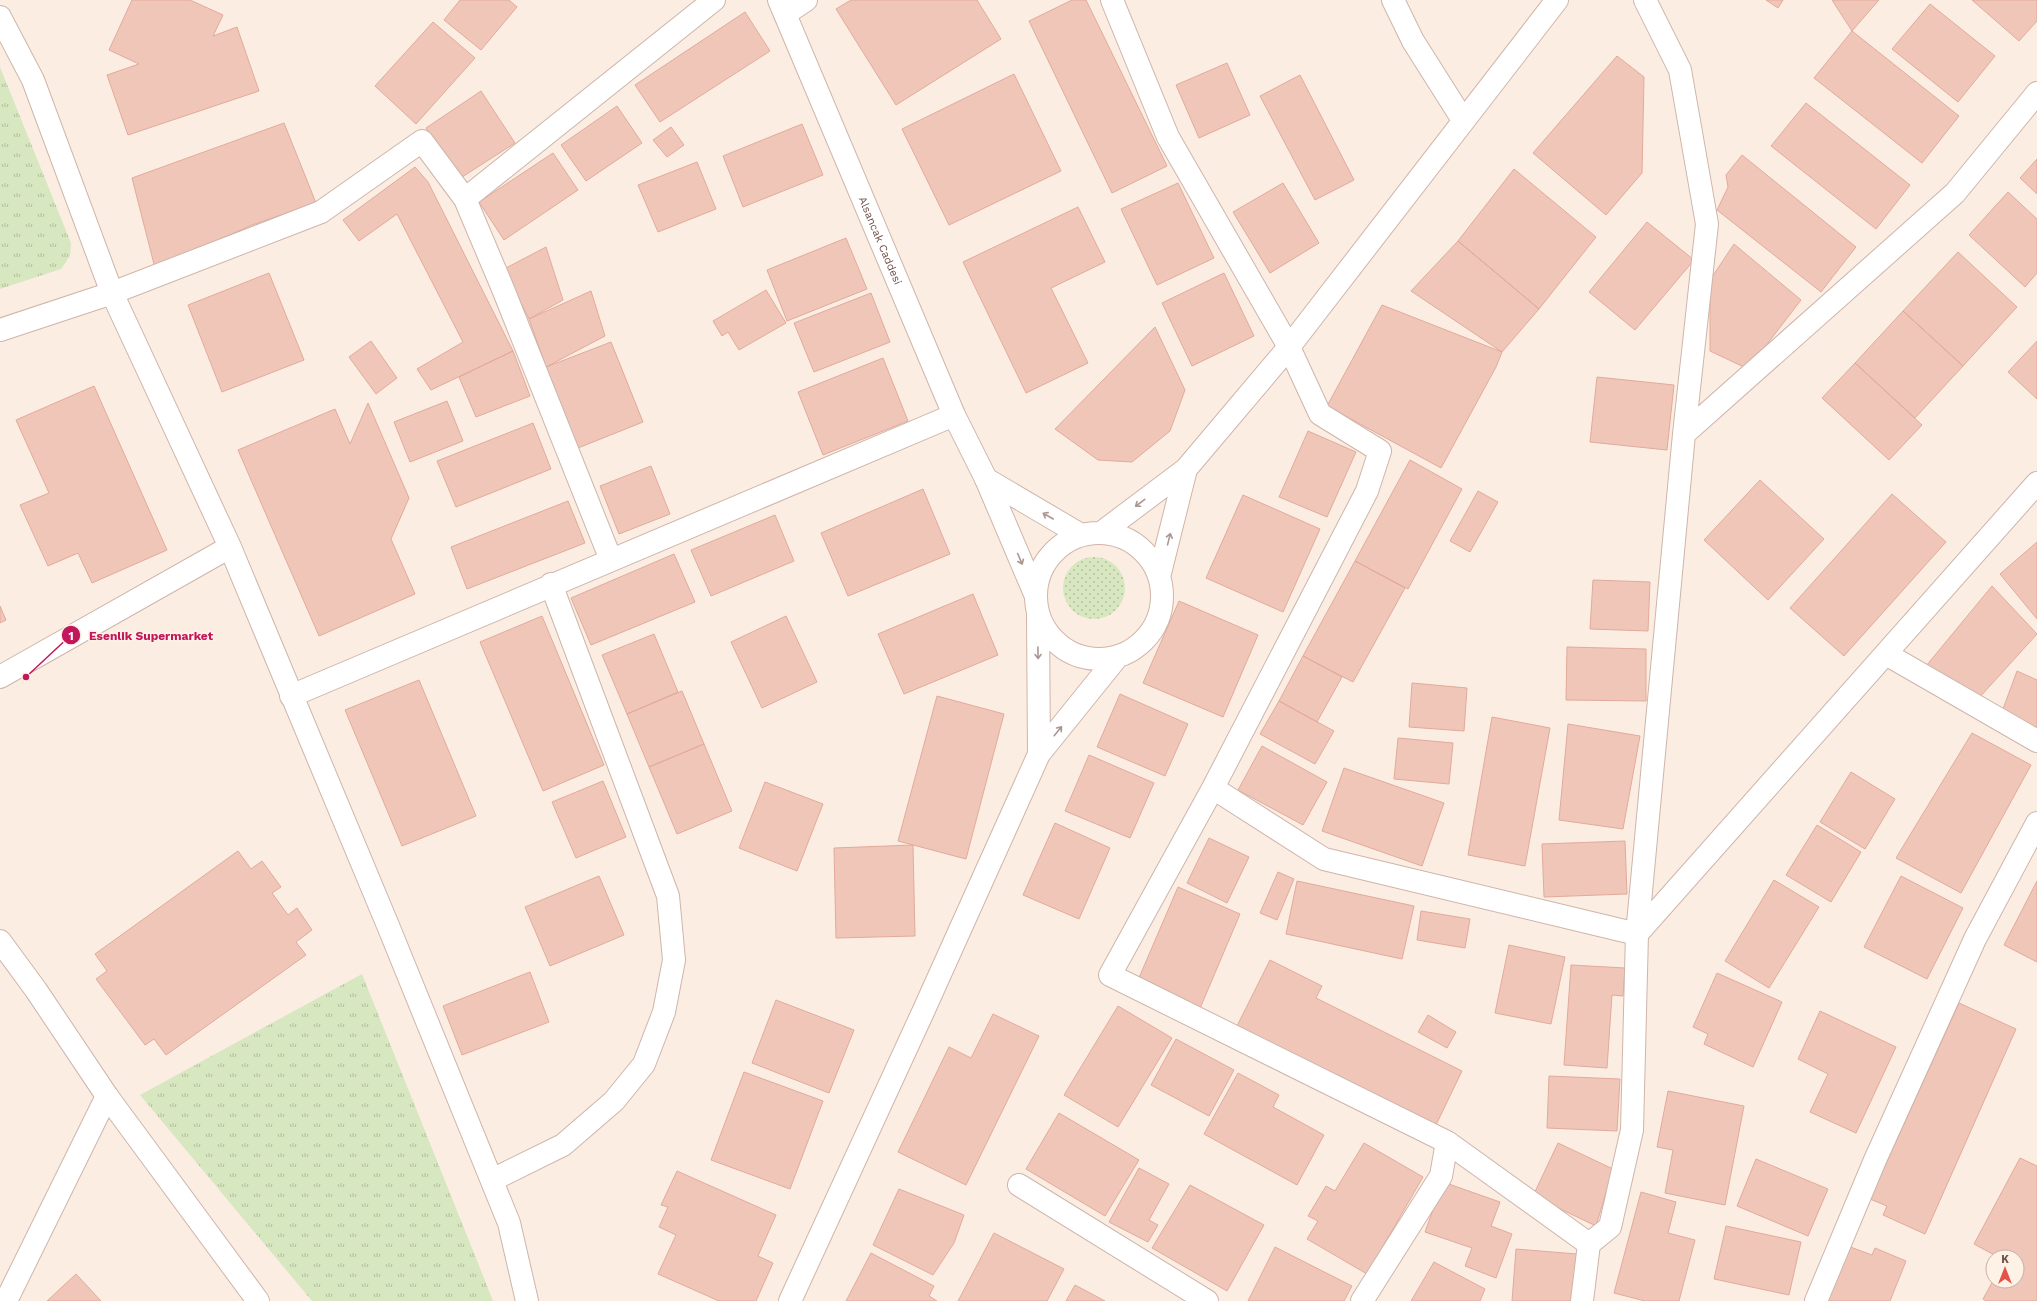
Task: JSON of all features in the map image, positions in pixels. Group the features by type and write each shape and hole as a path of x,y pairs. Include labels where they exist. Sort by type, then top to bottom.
{"street":[{"path":"465,199 714,0"},
{"path":"782,7 806,0"},
{"path":"1112,0 1168,137 1289,347 1320,414 1380,451 1367,490 1213,788 1110,975 1447,1142 1589,1244"},
{"path":"1393,0 1413,41 1463,120"},
{"path":"1039,754 1037,604 1039,575 1049,557 1063,544 1091,534 1186,469 1289,347 1557,0"},
{"path":"1582,1301 1589,1244 1610,1227 1632,1130 1637,934 1684,434 1707,224 1680,70 1645,0"},
{"name":"Alsancak Caddesi","path":"782,7 954,415 986,480 1037,604"},
{"path":"0,17 33,80 112,293 230,547 291,696 386,920 509,1223 527,1301"},
{"path":"1684,434 1955,193 2037,93"},
{"path":"0,330 112,293 321,212 422,141 465,199 503,289 610,560"},
{"path":"291,696 551,584 954,415"},
{"path":"1159,577 1186,469"},
{"path":"986,480 1091,534 1120,536 1138,546 1151,560 1159,577 1162,597 1159,616 1150,633 1136,647 1118,656 1098,659 1079,656 1061,647 1047,633 1037,604"},
{"path":"1637,934 2037,483"},
{"path":"0,677 230,547"},
{"path":"492,1180 563,1146 614,1101 644,1064 664,1012 674,960 668,896 551,584"},
{"path":"1886,654 2037,741"},
{"path":"790,1301 1039,754 1118,656"},
{"path":"1213,788 1324,859 1637,934"},
{"path":"1816,1301 1876,1160 1975,939 2037,823"},
{"path":"0,941 36,990 107,1096 258,1301"},
{"path":"6,1301 107,1096"},
{"path":"1362,1301 1441,1176 1447,1142"},
{"path":"1019,1185 1207,1301"}],"green space":[{"path":"0,67 71,243 70,256 61,269 0,289"},
{"path":"1088,557 1100,557 1116,566 1123,576 1125,588 1123,600 1116,610 1100,619 1088,619 1077,614 1068,605 1063,594 1063,582 1068,571 1077,562"},
{"path":"362,974 493,1301 312,1301 140,1095"}],"building":[{"path":"132,0 190,0 223,15 213,36 237,27 259,91 128,135 107,75 139,64 109,50"},
{"path":"460,0 509,0 517,7 481,50 444,20"},
{"path":"851,0 977,0 1001,39 896,105 836,9"},
{"path":"1072,0 1086,0 1167,166 1112,193 1029,21"},
{"path":"1766,0 1783,0 1778,8"},
{"path":"1832,0 1879,0 1852,31"},
{"path":"1972,0 2037,0 2037,21 2019,41"},
{"path":"1930,4 1995,56 1958,102 1892,49"},
{"path":"745,12 770,51 660,122 635,85"},
{"path":"433,22 475,58 416,124 375,86"},
{"path":"1852,31 1959,116 1922,163 1814,78"},
{"path":"1617,56 1644,77 1642,173 1606,215 1533,153"},
{"path":"1227,63 1250,115 1199,138 1176,85"},
{"path":"1014,74 1061,171 949,225 902,129"},
{"path":"1300,75 1354,180 1315,200 1260,96"},
{"path":"481,91 515,143 459,179 426,128"},
{"path":"1806,103 1910,185 1876,229 1771,146"},
{"path":"617,106 642,143 586,181 561,145"},
{"path":"284,123 316,203 252,225 155,268 132,178"},
{"path":"802,124 823,175 743,207 723,156"},
{"path":"671,127 684,145 667,157 653,140"},
{"path":"553,153 578,190 504,240 479,202"},
{"path":"1742,155 1856,247 1821,292 1717,210 1728,187 1726,175"},
{"path":"2037,159 2037,194 2020,178"},
{"path":"697,162 716,209 658,232 638,185"},
{"path":"415,167 428,182 513,351 431,390 417,369 463,342 397,214 359,241 343,220"},
{"path":"1514,169 1596,237 1539,309 1458,241"},
{"path":"1178,183 1214,258 1157,285 1121,209"},
{"path":"1283,183 1319,243 1270,273 1233,212"},
{"path":"2008,192 2037,219 2037,273 2025,287 1969,235"},
{"path":"1078,207 1105,262 1051,288 1088,363 1026,393 963,262"},
{"path":"1647,222 1694,260 1635,330 1589,292"},
{"path":"846,238 867,289 787,321 767,270"},
{"path":"1458,241 1539,309 1502,352 1411,291"},
{"path":"1734,244 1801,300 1748,369 1710,351 1710,280"},
{"path":"546,247 563,300 529,319 504,269"},
{"path":"1958,252 2017,307 1963,366 1903,311"},
{"path":"269,273 304,360 222,392 188,305"},
{"path":"1224,273 1254,336 1192,366 1162,303"},
{"path":"766,290 786,323 739,350 728,332 722,336 713,321"},
{"path":"591,291 605,336 546,367 529,319"},
{"path":"871,293 890,342 814,372 794,323"},
{"path":"1382,305 1502,352 1496,367 1441,468 1327,406"},
{"path":"1903,311 1963,366 1915,418 1855,363"},
{"path":"1155,327 1185,390 1170,431 1132,462 1098,460 1055,429"},
{"path":"371,341 397,378 376,394 349,357"},
{"path":"2037,341 2037,399 2008,372"},
{"path":"611,342 643,422 578,448 546,367"},
{"path":"513,351 530,396 476,417 459,377"},
{"path":"883,358 908,421 823,455 798,392"},
{"path":"1855,363 1922,425 1889,460 1822,398"},
{"path":"1597,377 1674,385 1667,450 1590,442"},
{"path":"94,386 167,550 92,583 78,553 48,566 20,505 49,493 16,420"},
{"path":"447,401 463,441 410,462 394,422"},
{"path":"368,403 409,498 391,539 415,594 319,636 238,450 335,409 350,444"},
{"path":"533,423 551,469 456,507 437,461"},
{"path":"1308,431 1356,452 1327,517 1279,497"},
{"path":"1410,460 1462,489 1408,589 1355,561"},
{"path":"651,466 670,514 619,534 600,486"},
{"path":"1760,480 1824,539 1768,600 1704,540"},
{"path":"923,489 950,554 848,596 821,533"},
{"path":"1478,491 1498,502 1470,552 1450,541"},
{"path":"1892,494 1946,542 1844,656 1790,608"},
{"path":"1243,495 1320,529 1283,612 1206,578"},
{"path":"568,501 585,543 467,589 451,547"},
{"path":"775,515 794,561 711,596 691,550"},
{"path":"2037,542 2037,619 2000,574"},
{"path":"674,554 695,602 591,645 571,598"},
{"path":"1355,561 1405,588 1353,682 1303,656"},
{"path":"1593,580 1650,582 1648,631 1590,629"},
{"path":"1992,586 2037,634 1979,698 1926,666"},
{"path":"973,594 998,655 904,694 878,634"},
{"path":"1179,601 1258,635 1223,717 1143,683"},
{"path":"0,606 6,620 0,623"},
{"path":"542,616 604,765 543,791 480,642"},
{"path":"786,616 817,682 762,708 731,642"},
{"path":"654,634 678,692 627,714 602,655"},
{"path":"1567,647 1646,649 1646,701 1566,700"},
{"path":"1303,656 1342,677 1317,722 1279,701"},
{"path":"2017,671 2037,680 2037,729 2003,709"},
{"path":"419,680 476,816 402,846 345,710"},
{"path":"1412,683 1467,688 1464,731 1409,727"},
{"path":"682,691 704,744 649,767 627,714"},
{"path":"1120,694 1188,724 1165,776 1097,747"},
{"path":"937,696 1004,714 966,859 898,841"},
{"path":"1279,701 1334,731 1315,764 1260,734"},
{"path":"1492,717 1550,728 1525,866 1468,855"},
{"path":"1568,724 1640,736 1623,829 1559,820"},
{"path":"1972,733 2031,765 1961,893 1896,858"},
{"path":"1398,738 1453,743 1449,784 1394,779"},
{"path":"704,744 732,811 677,834 649,767"},
{"path":"1262,746 1327,782 1303,825 1238,790"},
{"path":"1089,755 1154,783 1130,838 1065,811"},
{"path":"1344,768 1444,803 1422,866 1322,831"},
{"path":"1851,772 1895,799 1865,849 1820,822"},
{"path":"603,781 626,837 576,858 552,802"},
{"path":"765,782 823,804 797,871 739,848"},
{"path":"1055,823 1110,848 1079,919 1023,895"},
{"path":"1817,825 1861,852 1831,902 1786,875"},
{"path":"1209,838 1249,857 1227,903 1187,883"},
{"path":"1625,841 1627,894 1544,897 1542,844"},
{"path":"913,845 915,936 836,938 834,848"},
{"path":"238,851 251,869 262,861 281,887 272,893 288,915 297,908 312,930 296,942 306,955 166,1055 154,1039 145,1045 96,979 107,971 95,954"},
{"path":"1278,872 1294,879 1277,920 1260,913"},
{"path":"599,876 624,935 550,966 525,907"},
{"path":"1901,876 1963,908 1927,979 1864,947"},
{"path":"1774,880 1819,907 1769,988 1725,961"},
{"path":"1297,881 1414,906 1402,959 1286,934"},
{"path":"2037,881 2037,962 2004,945"},
{"path":"1178,887 1240,914 1198,1013 1135,987"},
{"path":"1421,911 1470,919 1465,948 1417,940"},
{"path":"1509,945 1565,957 1551,1024 1495,1013"},
{"path":"1270,960 1322,986 1316,998 1462,1071 1435,1127 1236,1028"},
{"path":"1571,965 1625,968 1623,996 1612,995 1607,1068 1564,1065"},
{"path":"530,972 549,1022 462,1055 443,1006"},
{"path":"1717,973 1782,1002 1753,1067 1704,1044 1708,1034 1693,1027"},
{"path":"776,1000 854,1030 829,1093 752,1063"},
{"path":"1959,1003 2016,1029 1925,1234 1883,1215 1887,1206 1870,1199"},
{"path":"1118,1006 1172,1038 1118,1127 1064,1095"},
{"path":"1820,1011 1896,1047 1856,1133 1810,1112 1828,1074 1798,1059"},
{"path":"993,1014 1039,1036 966,1185 898,1152 949,1047 971,1058"},
{"path":"1428,1015 1456,1032 1447,1048 1418,1032"},
{"path":"1176,1039 1234,1070 1209,1116 1151,1085"},
{"path":"744,1072 823,1101 790,1189 711,1160"},
{"path":"1238,1073 1279,1095 1273,1107 1324,1135 1297,1185 1204,1134"},
{"path":"1549,1076 1620,1079 1617,1131 1547,1128"},
{"path":"1668,1091 1744,1106 1725,1205 1665,1193 1673,1150 1657,1147"},
{"path":"1059,1113 1139,1160 1105,1216 1026,1169"},
{"path":"1364,1143 1423,1177 1367,1274 1307,1239 1318,1221 1308,1216 1326,1186 1335,1191"},
{"path":"1558,1143 1613,1169 1596,1226 1533,1196"},
{"path":"2020,1158 2037,1166 2037,1301 1986,1301 1983,1299 1989,1289 2025,1289 2025,1249 1985,1250 1974,1244"},
{"path":"1756,1159 1828,1189 1808,1236 1737,1206"},
{"path":"1139,1168 1169,1184 1149,1220 1158,1225 1148,1242 1109,1222"},
{"path":"677,1171 776,1215 758,1256 773,1263 756,1301 719,1301 658,1274 676,1235 659,1227 668,1207 661,1205"},
{"path":"1443,1182 1500,1202 1491,1226 1512,1234 1496,1278 1465,1266 1472,1248 1425,1232"},
{"path":"1190,1185 1264,1225 1227,1291 1152,1248"},
{"path":"899,1189 964,1215 954,1243 933,1275 873,1245"},
{"path":"1641,1192 1676,1202 1668,1233 1695,1240 1679,1301 1645,1301 1614,1293"},
{"path":"1726,1226 1801,1242 1789,1295 1714,1279"},
{"path":"994,1233 1064,1269 1047,1301 958,1301"},
{"path":"1845,1245 1872,1255 1875,1248 1906,1261 1890,1301 1822,1301"},
{"path":"1275,1247 1352,1286 1344,1301 1248,1301"},
{"path":"1516,1249 1577,1254 1573,1301 1512,1301"},
{"path":"871,1253 934,1286 929,1296 937,1301 846,1301"},
{"path":"1434,1262 1485,1289 1480,1301 1411,1301"},
{"path":"76,1274 101,1301 47,1301"},
{"path":"1075,1285 1105,1301 1066,1301"}],"place":[{"name":"Esenlik Supermarket","path":"26,677"}]}
